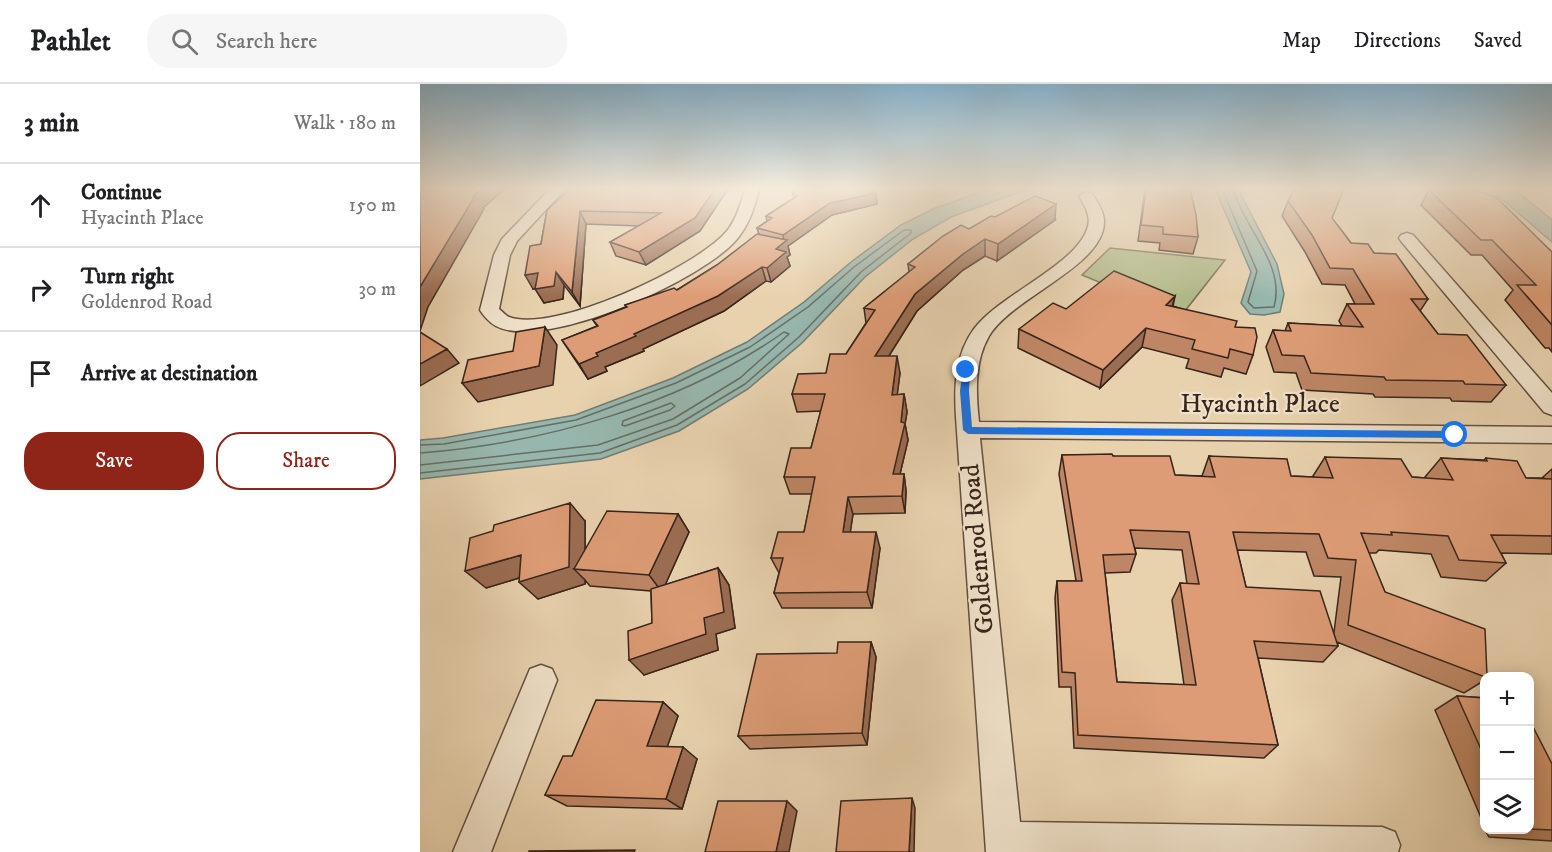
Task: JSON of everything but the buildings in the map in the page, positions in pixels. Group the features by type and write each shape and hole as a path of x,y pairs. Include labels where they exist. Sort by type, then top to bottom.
{"street":[{"path":"521,225 502,255 489,309 492,316 508,324 543,323 608,306 666,282 709,255 731,235 738,225"},
{"name":"Goldenrod Road","path":"1004,846 964,391 966,370 981,332 994,315 1010,301 1076,257 1093,236 1095,225"},
{"path":"1407,238 1552,407"},
{"name":"Hyacinth Place","path":"968,430 1552,435"},
{"path":"472,852 541,680"},
{"path":"1004,846 1382,845"}],"green space":[{"path":"1110,248 1225,260 1181,316 1082,275"}],"water":[{"path":"901,225 937,225 913,239 865,277 803,342 748,389 679,431 601,459 420,479 420,440 575,415 673,378 747,342 804,302 851,262"},
{"path":"1231,225 1257,225 1277,264 1284,294 1280,312 1264,315 1250,314 1241,303 1251,272"},
{"path":"1532,225 1552,225 1552,242"}],"route":[{"path":"966,370 964,391 968,430 1455,435"}]}
